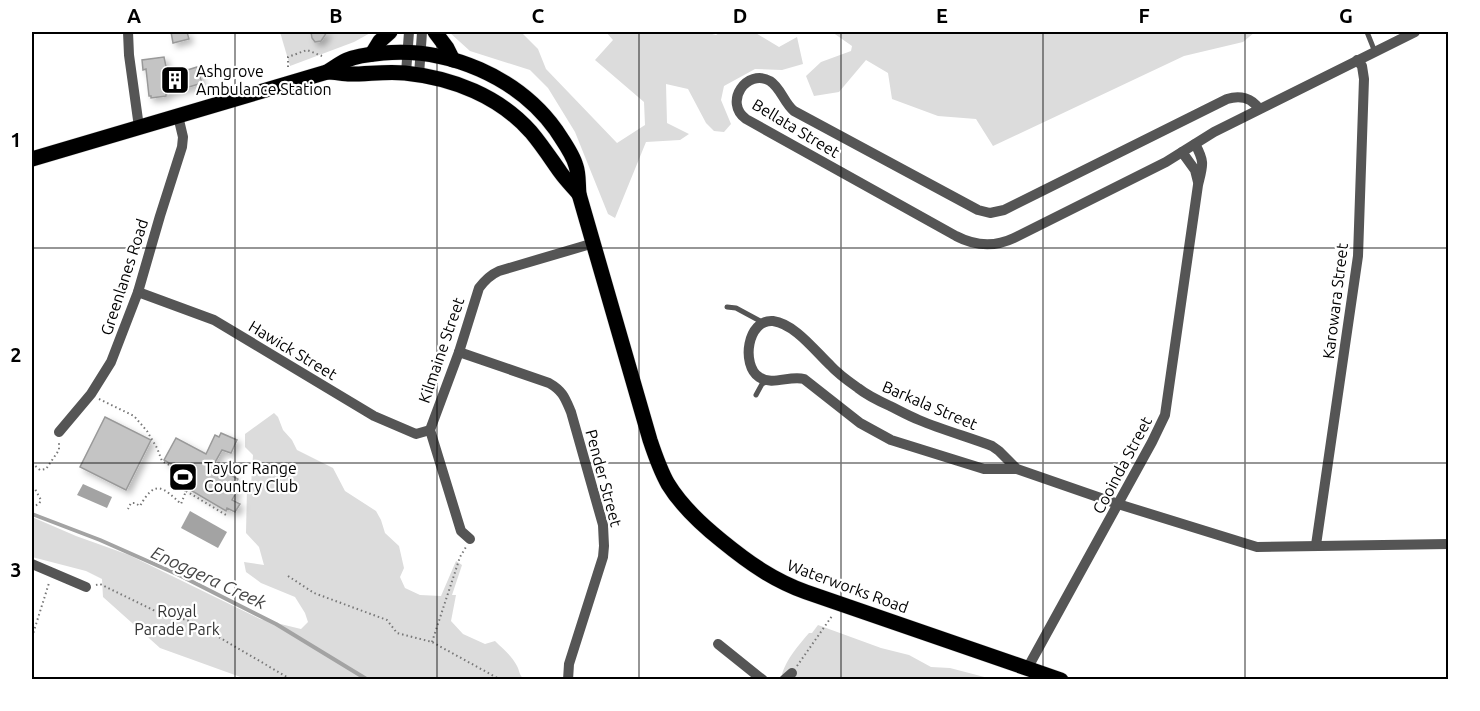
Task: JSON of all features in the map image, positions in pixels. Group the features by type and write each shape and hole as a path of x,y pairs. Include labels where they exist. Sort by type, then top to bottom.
{"main road":[{"path":"372,54 380,41 390,32"},
{"path":"435,32 453,60"},
{"name":"Waterworks Road","path":"32,159 327,72 347,60 372,54 414,53 453,60 479,69 503,82 546,117 561,137 577,167 579,194 655,456 672,490 695,518 757,568 787,585 1061,680"},
{"name":"Waterworks Road","path":"327,72 413,74 469,88 509,112 525,126 579,194"}],"street":[{"path":"128,32 139,127"},
{"path":"409,32 414,53 413,74"},
{"path":"414,53 422,32"},
{"name":"Bellata Street","path":"1259,109 1248,99 1237,97 1227,99 1004,210 987,213 792,109 768,80 759,79 747,82 740,90 737,100 740,114 751,122 956,236 982,244 997,244 1014,238 1127,182 1259,109 1415,32"},
{"name":"Karowara Street","path":"1316,545 1358,256 1364,79 1362,66 1357,60"},
{"name":"Greenlanes Road","path":"58,432 91,394 111,362 138,292 182,147 183,137 178,116"},
{"name":"Cooinda Street","path":"1027,669 1165,415 1203,162 1195,144"},
{"path":"1182,152 1197,174 1198,185"},
{"name":"Kilmaine Street","path":"470,539 461,531 430,430 459,352 479,288 491,275 510,267 594,243"},
{"name":"Hawick Street","path":"138,292 214,320 374,416 416,434 430,430"},
{"name":"Barkala Street","path":"762,322 774,321 788,327 837,371 867,394 918,419 992,446 999,450 1017,470"},
{"path":"762,322 753,333 749,346 749,359 757,376 769,380"},
{"name":"Pender Street","path":"459,352 549,383 558,388 571,412 603,525 604,546 603,557 569,664 568,680"},
{"name":"Barkala Street","path":"769,380 804,379 864,425 902,444 984,469 1017,470 1257,547 1449,544"},
{"path":"32,564 86,587"},
{"path":"718,644 763,680"}],"lane":[{"path":"1367,32 1375,52"},
{"path":"727,307 736,308 762,322"},
{"path":"756,395 762,384 769,380"}],"path":[{"path":"288,67 288,57 307,50 322,56"},
{"path":"91,394 134,416 158,448 162,461 189,476 183,489 226,515"},
{"path":"32,463 40,470 46,469 58,450 58,432"},
{"path":"32,487 40,500 39,504 32,507"},
{"path":"128,509 131,503 141,506 148,493 158,488 164,489 181,504 186,491"},
{"path":"432,642 460,557 470,539"},
{"path":"32,637 52,572"},
{"path":"288,576 314,593 387,620 397,633 432,642 501,680"},
{"path":"86,587 100,584 153,610 193,622 292,680"},
{"path":"788,676 832,616"}],"green space":[{"path":"280,32 372,32 354,42 290,66"},
{"path":"449,32 521,32 538,49 546,69 617,143 645,125 644,102 595,60 613,40 606,32 704,32 716,35 721,32 754,32 779,47 797,37 803,64 782,70 755,69 724,86 721,100 731,124 724,132 714,131 706,123 688,89 666,84 667,123 689,134 680,140 646,142 615,218 608,214 575,132 548,88 530,70 470,51"},
{"path":"832,32 1255,32 1243,42 1184,56 993,146 976,119 938,116 892,99 888,73 866,60 839,92 814,96 806,76 821,62 851,51 852,46"},
{"name":"Royal Parade Park","path":"274,413 297,450 333,468 345,491 376,511 385,533 399,546 404,568 400,577 405,588 420,595 441,596 456,561 462,565 452,595 456,595 451,621 463,634 485,644 495,641 513,659 524,679 246,679 160,648 103,597 102,579 86,571 32,557 32,517 129,555 260,619 301,629 308,622 295,597 261,583 246,572 244,562 264,565 259,547 246,533 247,488 251,486 253,455 245,447 245,434"},
{"path":"818,625 881,648 909,655 931,667 950,668 992,679 785,680 782,674 790,657"}],"shaded area":[{"path":"83,484 112,497 107,508 77,495"},
{"path":"190,511 227,532 218,548 181,528"}],"building":[{"path":"171,32 187,32 189,39 173,43"},
{"path":"311,32 327,32 321,41 315,42"},
{"name":"Ashgrove Ambulance Station","path":"164,57 168,76 197,67 202,83 166,94 166,96 151,98 146,69 143,70 142,60"},
{"path":"105,417 151,440 126,490 80,467"},
{"path":"221,433 237,440 231,453 222,450 213,466 238,479 233,489 237,491 232,500 240,504 235,512 227,508 226,511 187,488 193,477 164,460 176,438 206,454 215,435 219,437"}],"waterway":[{"name":"Enoggera Creek","path":"32,514 100,540 179,575 276,624 368,680"}],"place":[{"name":"Ashgrove Ambulance Station","path":"175,80"},
{"name":"Taylor Range Country Club","path":"183,477"}]}
